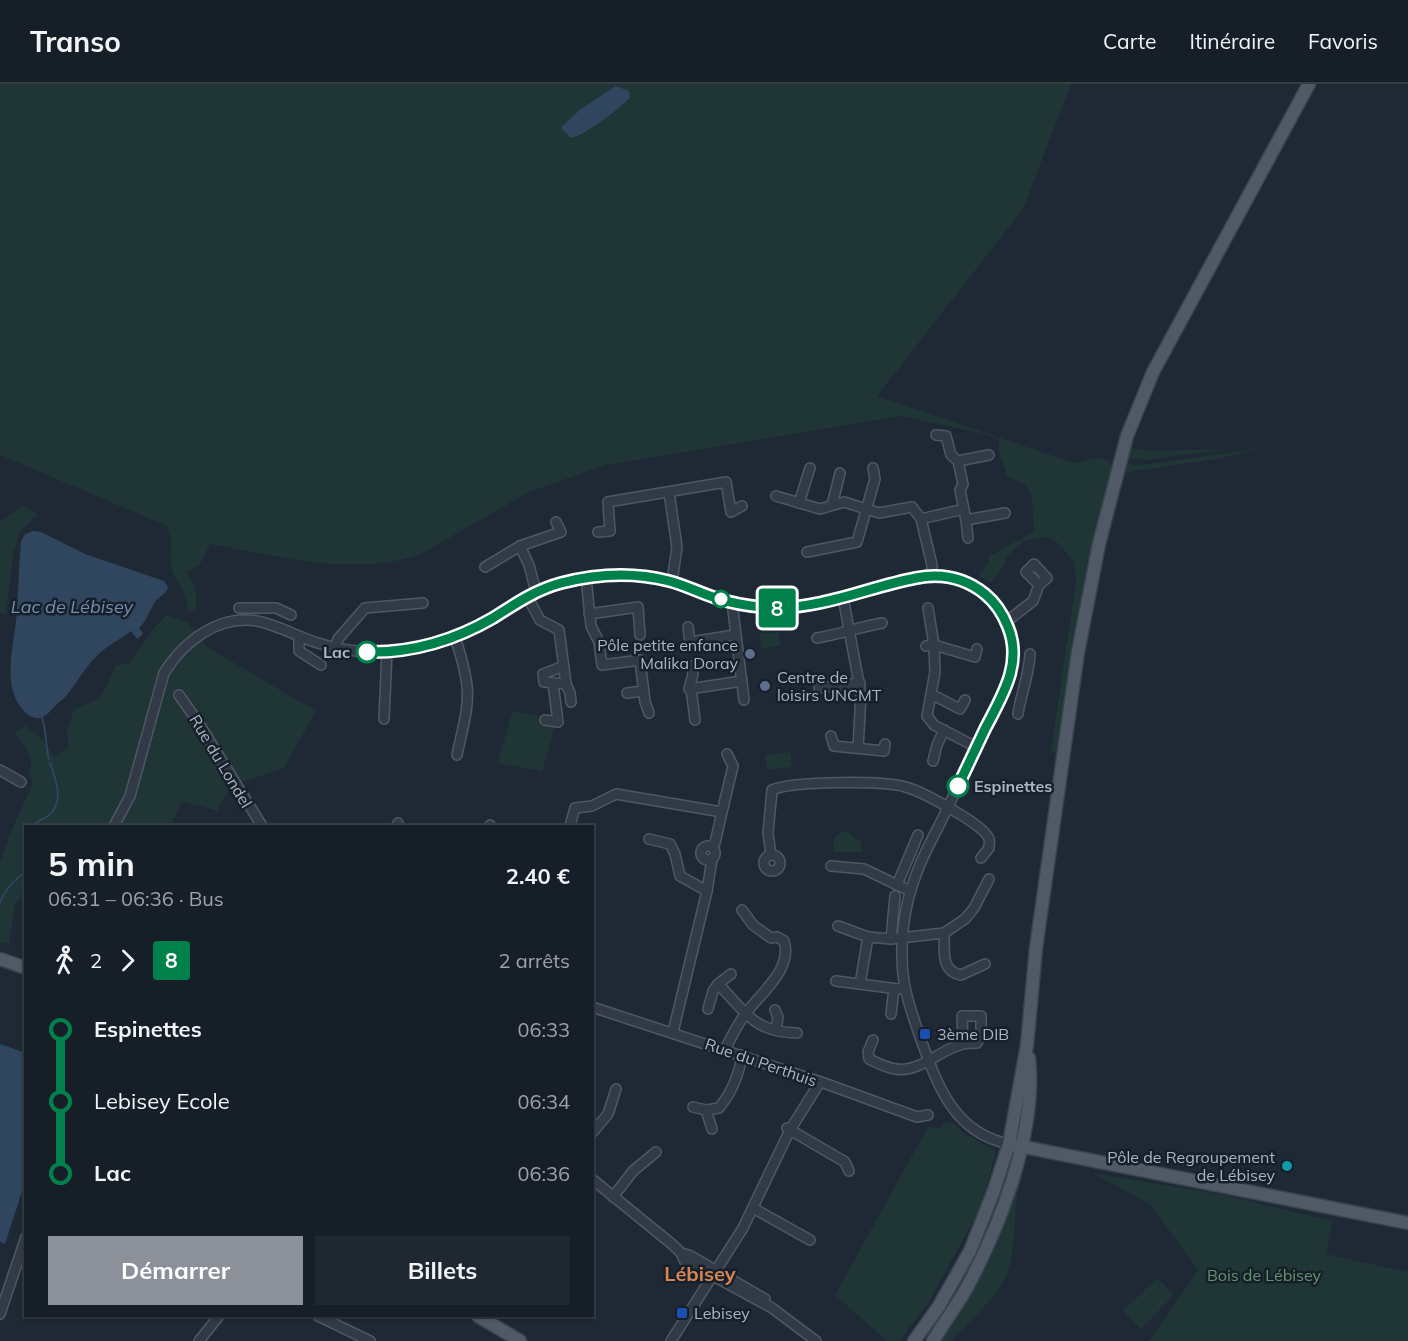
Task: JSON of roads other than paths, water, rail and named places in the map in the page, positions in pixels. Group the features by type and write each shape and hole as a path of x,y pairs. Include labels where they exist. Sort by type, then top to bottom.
{"main road":[{"path":"933,1341 964,1293 981,1261 1007,1195 1027,1045 1037,936 1078,652 1099,544 1127,436 1153,372 1309,84"},
{"path":"0,959 24,967"},
{"path":"1015,1145 1408,1223"},
{"path":"914,1341 939,1306 970,1251 1015,1145"},
{"path":"479,1317 520,1341"}],"street":[{"path":"936,435 946,436 951,455 958,461 963,484 960,490 968,538"},
{"path":"958,461 989,455"},
{"path":"799,503 810,468"},
{"path":"807,552 861,544 866,509 875,479 873,468"},
{"path":"832,505 840,472"},
{"path":"598,532 610,531 608,502 726,482 731,512 742,506"},
{"path":"669,492 677,547 672,582"},
{"path":"776,496 820,509 844,502 879,513 913,503 921,519 932,565 932,576"},
{"path":"921,519 964,509"},
{"path":"966,520 1005,513"},
{"path":"485,567 520,546 561,532 556,522"},
{"path":"520,546 529,565 531,594 537,623 553,626 559,630 566,684 571,702"},
{"path":"115,825 130,796 160,682 173,660 213,627 242,620 264,623 299,637 335,647 359,651 387,651 422,646 455,637 531,594 561,583 586,578 636,576 672,582 732,602 758,607 783,608 843,597 917,578 932,576 956,578 976,587 991,598 1000,610 1013,642 1011,677 916,873 904,915 905,988 928,1059 944,1098 961,1119 987,1137 1015,1145"},
{"path":"586,578 591,626 599,642 602,665 640,660 649,713"},
{"path":"1006,622 1033,601 1039,585"},
{"path":"843,597 860,683 862,708 858,748"},
{"path":"732,602 744,700"},
{"path":"335,647 338,639 365,608 423,603"},
{"path":"589,614 638,607 640,635"},
{"path":"239,608 276,608 291,615"},
{"path":"264,623 265,608"},
{"path":"928,608 930,646 935,672 927,717 934,725 976,747"},
{"path":"553,626 562,618"},
{"path":"817,638 882,623"},
{"path":"688,627 690,642 735,635"},
{"path":"299,637 299,651 321,665"},
{"path":"455,637 466,679 467,693 466,712 457,755"},
{"path":"930,646 975,657 977,649"},
{"path":"384,719 387,651"},
{"path":"1018,714 1030,654"},
{"path":"564,666 543,674 544,682 566,684"},
{"path":"692,666 693,675 689,688 691,688 695,720"},
{"path":"691,688 742,681"},
{"path":"545,720 562,723 553,683"},
{"path":"819,688 860,683"},
{"path":"1004,690 1020,695"},
{"path":"627,693 644,691"},
{"path":"931,694 960,709 965,700"},
{"name":"Rue du Londel","path":"179,695 261,825"},
{"path":"933,760 944,730"},
{"path":"831,736 834,746 884,751 885,744"},
{"path":"673,1032 707,891 712,859 704,858 702,852 705,847 711,847 715,843 733,766 727,754"},
{"path":"0,770 21,782"},
{"path":"771,855 768,833 772,790 778,787 867,783 909,788 948,807 984,831 989,838 989,848 981,858"},
{"path":"570,825 575,808 592,806 616,794 722,812"},
{"path":"897,885 918,835"},
{"path":"649,839 670,844 681,876 707,891"},
{"path":"831,866 864,869 910,891"},
{"path":"838,926 868,937 891,939 944,933 970,914 989,879"},
{"path":"891,939 895,896"},
{"path":"725,1050 745,1014 779,972 784,960 785,947 781,938 771,938 764,934 742,910"},
{"path":"944,933 946,966 951,972 962,975 985,964"},
{"path":"860,984 868,937"},
{"path":"708,1009 713,991 731,974"},
{"path":"836,981 905,988"},
{"path":"718,984 740,1005 745,1014 759,1025 797,1033"},
{"path":"879,998 881,987"},
{"path":"891,1014 894,988"},
{"name":"Rue du Perthuis","path":"594,1008 742,1055 917,1117 928,1115"},
{"path":"775,1010 778,1017 776,1030"},
{"path":"873,1040 868,1052 869,1059 897,1070 923,1064 928,1059 963,1044"},
{"path":"693,1107 706,1110 719,1108 729,1096 742,1055"},
{"path":"671,1341 753,1208 788,1128 820,1082"},
{"path":"594,1131 608,1114 616,1089"},
{"path":"706,1110 712,1129"},
{"path":"788,1128 845,1162 849,1171"},
{"path":"613,1197 633,1171 656,1152"},
{"path":"594,1181 681,1253 689,1255 772,1308 816,1341"},
{"path":"753,1208 810,1240"},
{"path":"0,1314 21,1265 24,1248"},
{"path":"199,1341 218,1317"},
{"path":"320,1317 370,1341"}],"water":[{"path":"616,86 629,91 630,98 618,108 577,136 571,138 562,129 562,126 582,108"},
{"name":"Lac de Lébisey","path":"33,531 41,532 85,554 164,581 168,587 155,602 139,628 143,634 137,639 131,631 104,649 91,662 66,696 47,714 38,718 27,714 17,701 12,689 11,677 21,542 25,534"},
{"path":"0,1044 24,1052 24,1185 5,1244 0,1242"}],"waterway":[{"path":"42,718 49,759"},
{"path":"34,825 53,811 58,798 55,776 50,763"},
{"path":"0,903 10,885 24,873"}],"place":[{"name":"Lac","path":"367,652"},
{"name":"Pôle petite enfance Malika Doray","path":"750,654"},
{"name":"Centre de loisirs UNCMT","path":"765,686"},
{"name":"Espinettes","path":"958,786"},
{"name":"3ème DIB","path":"925,1034"},
{"name":"Pôle de Regroupement de Lébisey","path":"1287,1166"},
{"name":"Lebisey","path":"682,1313"}],"district":[{"name":"Lébisey","path":"700,1274"}],"park label":[{"name":"Bois de Lébisey","path":"1264,1275"}]}
